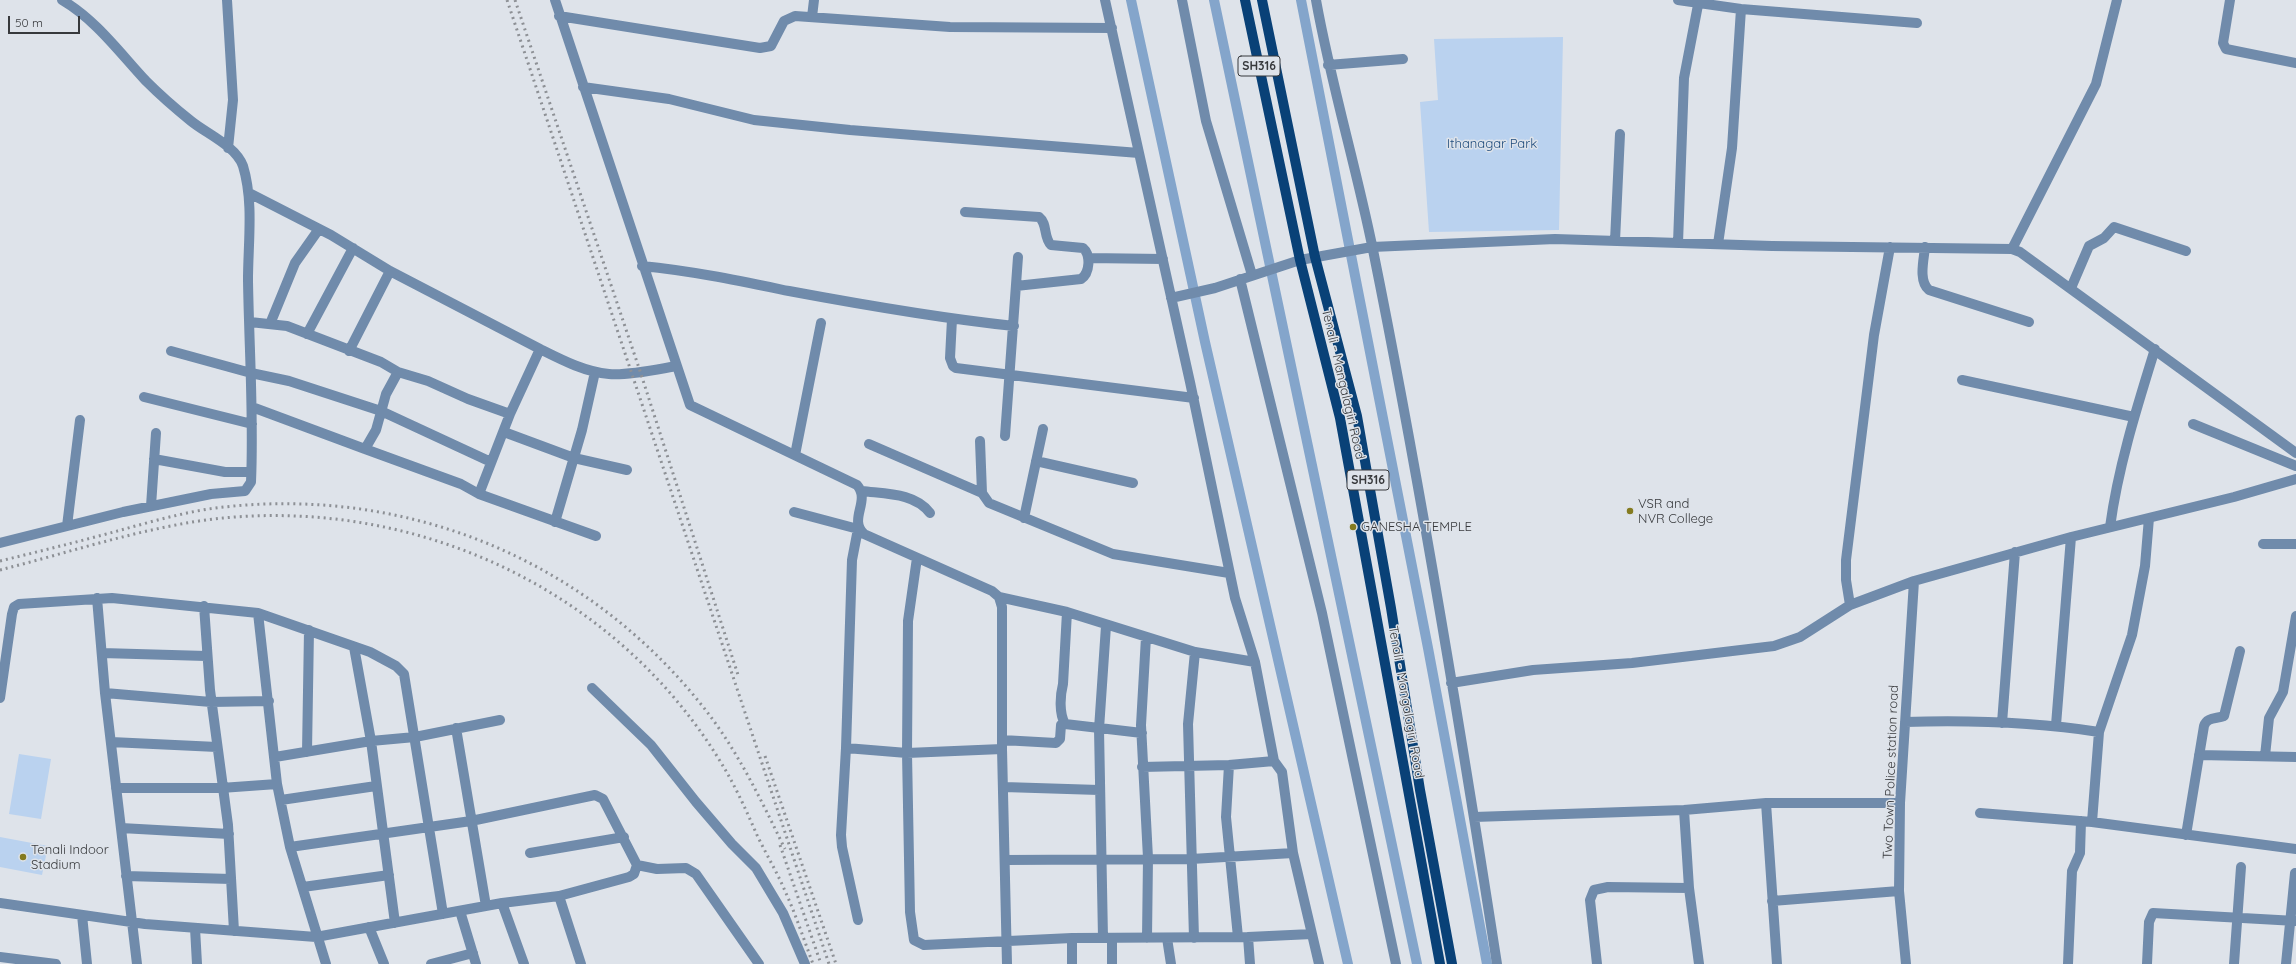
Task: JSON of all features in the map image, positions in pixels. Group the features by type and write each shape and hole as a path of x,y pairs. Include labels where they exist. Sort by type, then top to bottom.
{"main road":[{"name":"Tenali - Mangalagiri Road","path":"1245,0 1300,260 1340,418 1440,964"},
{"name":"Tenali - Mangalagiri Road","path":"1262,0 1315,257 1357,416 1391,608 1420,790 1452,964"}],"street":[{"path":"0,543 151,506 211,494 245,491 251,482 252,407 249,193 240,159 228,148 191,121 147,82 96,24 77,9 62,0"},
{"path":"227,0 233,100 228,148"},
{"path":"555,0 642,266 690,405 857,485 862,491 863,501 857,519 858,529 852,560 846,748 841,813 842,848 858,920"},
{"path":"812,17 814,0"},
{"path":"1105,0 1194,398 1229,573 1235,598 1255,662 1274,761 1282,772 1293,853 1319,964"},
{"path":"1182,0 1206,121 1252,275"},
{"path":"1316,0 1328,65 1404,413 1474,818 1497,964"},
{"path":"1678,0 1698,5 1741,10 1917,23"},
{"path":"2012,248 2096,84 2117,0"},
{"path":"2230,0 2223,43 2226,49 2296,63"},
{"path":"1678,243 1684,78 1698,5"},
{"path":"1718,244 1732,148 1741,10"},
{"path":"560,16 760,48 771,46 784,21 788,18 812,17 950,27 1112,28"},
{"path":"1328,65 1403,59"},
{"path":"583,87 664,98 754,120 857,131 1139,153"},
{"path":"1615,241 1620,134"},
{"path":"249,193 353,248 390,271 540,349 595,372 611,375 677,366"},
{"path":"965,212 1039,217 1044,225 1047,240 1051,245 1083,248 1088,258 1087,271 1081,279 1016,286"},
{"path":"2071,288 2089,246 2104,238 2114,227 2186,251"},
{"path":"270,324 295,263 319,230"},
{"path":"1172,298 1216,288 1300,260 1367,248 1555,239 1718,244 2012,248 2071,288 2296,453"},
{"path":"1850,605 1846,580 1846,560 1874,335 1890,247"},
{"path":"1925,247 1923,276 1924,284 1929,290 2029,322"},
{"path":"307,334 353,248"},
{"path":"1005,436 1018,257"},
{"path":"1088,258 1163,258"},
{"path":"642,266 688,270 789,291 952,319 1014,326"},
{"path":"349,352 390,271"},
{"path":"1240,279 1322,613 1396,964"},
{"path":"952,319 950,358 953,366 1009,375 1194,398"},
{"path":"250,322 287,326 349,352 381,362 398,372 428,381 468,399 510,414"},
{"path":"795,455 821,323"},
{"path":"479,494 510,414 540,349"},
{"path":"2110,527 2115,493 2134,417 2155,349"},
{"path":"171,350 251,373 289,381 381,411 491,462"},
{"path":"365,449 376,430 386,394 398,372"},
{"path":"555,522 574,458 595,372"},
{"path":"1962,380 2134,417"},
{"path":"144,397 252,424"},
{"path":"252,407 461,484 479,494 596,536"},
{"path":"67,526 80,420"},
{"path":"2193,424 2296,466"},
{"path":"1024,518 1043,429"},
{"path":"151,506 156,432"},
{"path":"504,432 574,458 627,470"},
{"path":"980,441 982,493"},
{"path":"870,444 982,493 989,503 1113,554 1229,573"},
{"path":"154,459 225,472 252,472"},
{"path":"1036,461 1133,483"},
{"path":"1451,683 1533,670 1632,663 1774,646 1800,637 1850,605 1914,581 2071,537 2296,479"},
{"path":"862,491 915,500 925,506 930,513"},
{"path":"794,512 858,529 864,534 992,591 999,597 1067,612 1106,626 1195,652 1255,662"},
{"path":"2092,822 2099,732 2132,635 2145,566 2149,518"},
{"path":"2056,725 2071,537"},
{"path":"2263,544 2296,544"},
{"path":"2002,723 2016,552"},
{"path":"917,558 908,621 907,753 910,912 914,940 924,945 1072,938 1194,938 1312,934"},
{"name":"Two Town Police station road","path":"1906,964 1900,891 1900,803 1914,581"},
{"path":"999,597 1002,608 1002,744 1007,964"},
{"path":"98,598 110,742 137,964"},
{"path":"0,698 14,607 24,602 98,598 204,606 258,613 370,652 396,666 404,674 443,914"},
{"path":"204,606 206,656 211,702 229,834 234,931"},
{"path":"1064,724 1062,719 1060,694 1063,684 1067,612"},
{"path":"258,613 269,701 277,784 290,847 316,937 326,964"},
{"path":"2265,756 2269,718 2283,692 2296,616"},
{"path":"1106,626 1099,729 1099,790 1101,861 1107,938 1112,964"},
{"path":"307,752 309,630"},
{"path":"1146,637 1142,680 1142,767 1148,858 1147,938"},
{"path":"354,647 371,741 395,922"},
{"path":"2186,835 2199,754 2206,722 2224,716 2227,710 2240,651"},
{"path":"102,652 206,656"},
{"path":"1194,938 1188,724 1195,652"},
{"path":"592,688 651,744 696,802 732,844 756,868 783,913 805,964"},
{"path":"105,693 211,702 269,701"},
{"path":"275,757 371,741 415,737 500,720"},
{"path":"1905,722 2056,725 2099,732"},
{"path":"846,748 907,753 1002,744 1056,743 1060,739 1061,725 1064,724"},
{"path":"1064,724 1142,733"},
{"path":"456,728 486,906"},
{"path":"110,742 217,747"},
{"path":"2199,754 2296,757"},
{"path":"1142,767 1229,765 1274,761"},
{"path":"1229,765 1226,817 1229,858 1243,937 1250,964"},
{"path":"116,788 222,788 277,784"},
{"path":"281,800 376,786"},
{"path":"1004,787 1099,790"},
{"path":"0,903 131,922 316,937 502,903 560,896 629,877 634,874 637,865 624,837 603,799 595,795 471,821 290,847"},
{"path":"1474,818 1684,810 1766,803 1900,803"},
{"path":"1766,803 1777,964"},
{"path":"1684,810 1689,888 1699,964"},
{"path":"1980,813 2092,822 2296,849"},
{"path":"2068,964 2072,871 2080,853 2081,821"},
{"path":"121,828 229,834"},
{"path":"530,853 624,837"},
{"path":"1005,860 1101,861 1148,858 1191,859 1229,858 1293,853"},
{"path":"637,865 657,869 686,868 696,874 759,964"},
{"path":"2234,964 2236,918 2241,868"},
{"path":"2286,964 2293,921 2295,873"},
{"path":"302,888 389,875"},
{"path":"126,876 231,879"},
{"path":"1597,964 1590,900 1594,890 1608,888 1689,888"},
{"path":"1772,901 1900,891"},
{"path":"560,896 581,964"},
{"path":"502,903 524,964"},
{"path":"460,911 476,964"},
{"path":"2147,964 2148,922 2153,913 2293,921"},
{"path":"82,915 87,964"},
{"path":"369,927 384,964"},
{"path":"195,928 197,964"},
{"path":"1072,938 1072,964"},
{"path":"1167,938 1171,964"},
{"path":"431,964 473,953"},
{"path":"0,957 56,964"}],"green space":[{"name":"Ithanagar Park","path":"1563,37 1559,230 1429,232 1420,102 1438,100 1434,39"},
{"path":"19,754 51,759 41,819 9,814"},
{"name":"Tenali Indoor Stadium","path":"0,837 48,846 42,875 0,867"}],"waterway":[{"path":"1131,0 1205,342 1348,964"},
{"path":"1214,0 1417,964"},
{"path":"1301,0 1428,648 1487,964"}],"railway":[{"path":"507,0 829,964"},
{"path":"515,0 640,371 739,678"},
{"path":"0,561 195,511 224,507 293,504 360,509 425,522 488,544 547,572 603,609 654,652 700,703 725,737 747,773 785,849"},
{"path":"0,570 111,540 168,527 223,518 297,516 369,524 439,542 506,569 569,604 626,649 677,701 720,761 735,788 779,877 813,964"},
{"path":"765,756 836,964"},
{"path":"780,845 821,964"}],"place":[{"name":"VSR and NVR College","path":"1630,511"},
{"name":"GANESHA TEMPLE","path":"1353,527"},
{"name":"Tenali Indoor Stadium","path":"23,857"}]}
